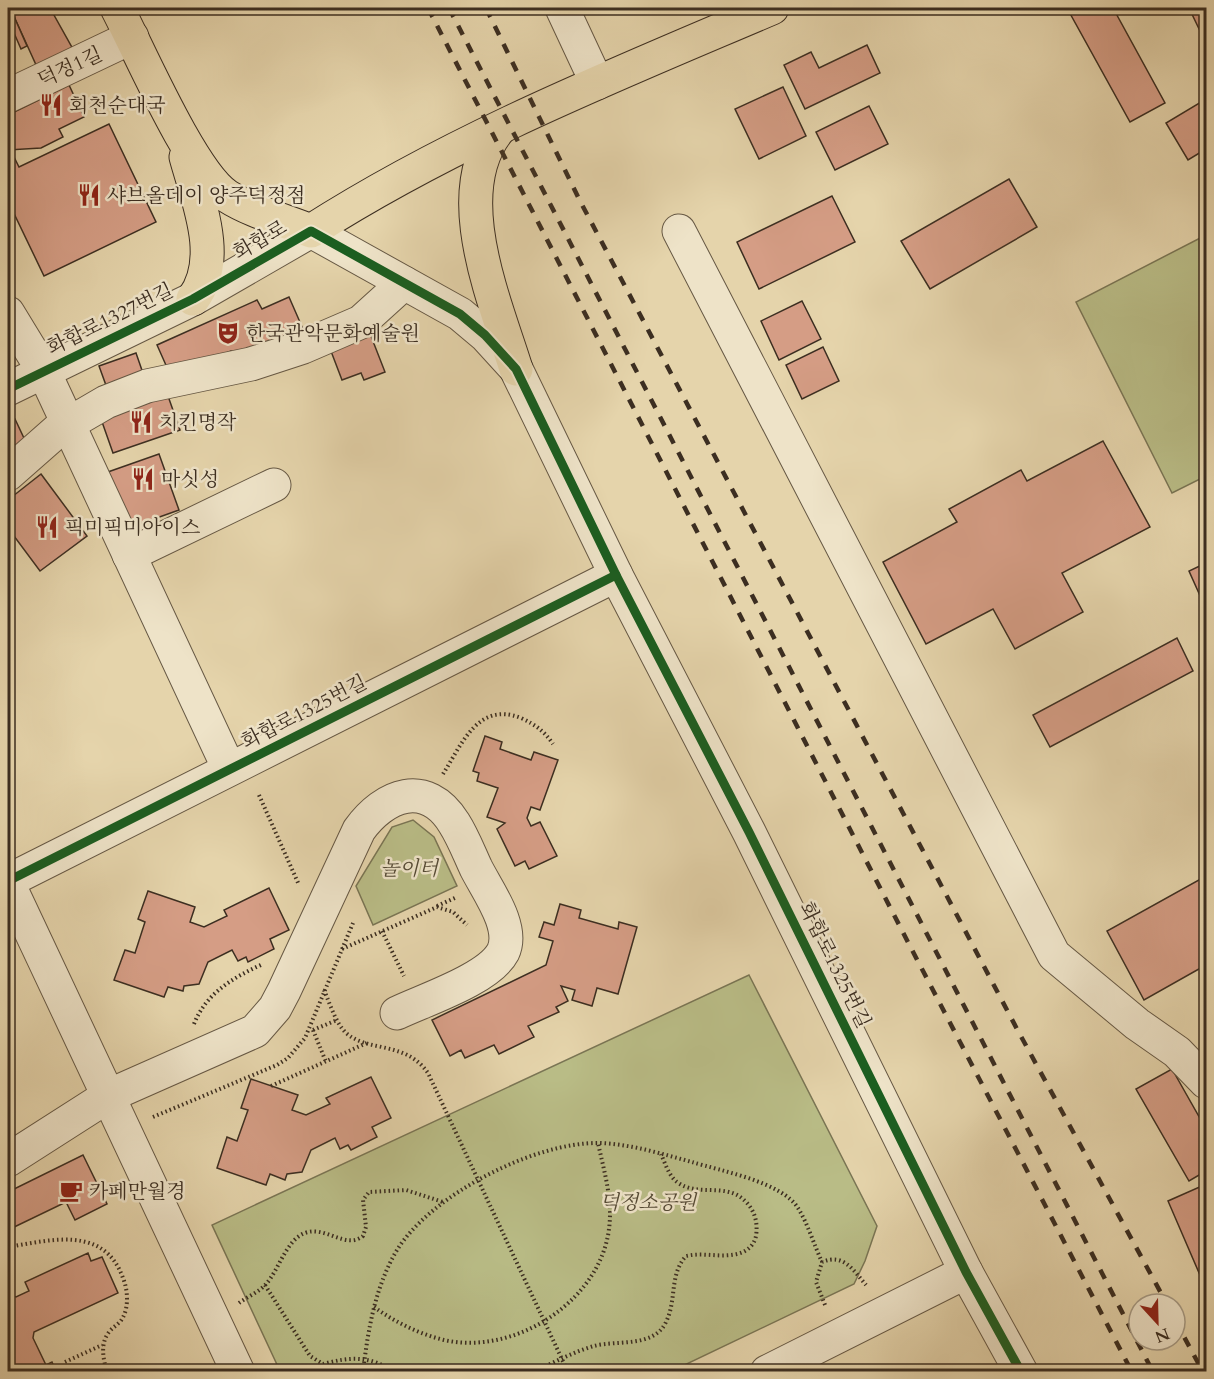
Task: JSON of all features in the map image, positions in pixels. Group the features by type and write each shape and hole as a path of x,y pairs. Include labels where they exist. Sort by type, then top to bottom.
{"main road":[{"name":"화합로","path":"117,8 177,124 208,178 227,196 311,231 351,206 559,99 772,8"},
{"path":"177,124 199,206 208,256 207,275 193,299"},
{"path":"499,129 489,142 484,155 475,207 479,242 516,369"}],"street":[{"path":"562,8 597,83"},
{"name":"덕정1길","path":"8,96 132,37"},
{"name":"화합로","path":"227,280 311,231"},
{"name":"화합로1325번길","path":"311,231 460,314 485,335 516,369 616,575 748,831 966,1272 1021,1371"},
{"path":"679,231 1054,955 1137,1024 1178,1052 1206,1082"},
{"name":"화합로1327번길","path":"8,389 193,299 227,280"},
{"path":"8,474 38,446 68,424 106,402 147,386 251,364 347,329 377,309 404,283"},
{"path":"8,313 44,372"},
{"name":"화합로1325번길","path":"44,372 229,770"},
{"path":"129,555 274,485"},
{"name":"화합로1325번길","path":"8,882 616,575"},
{"path":"8,1160 108,1096 255,1031 264,1023 284,991 358,830 372,813 386,803 413,795 433,800 454,822 502,922 506,942 500,957 488,969 397,1013"},
{"path":"8,882 238,1371"},
{"path":"767,1371 966,1272"}],"path":[{"path":"438,782 474,725 499,713 515,716 543,729 553,744"},
{"path":"259,795 302,892"},
{"path":"342,949 461,895"},
{"path":"422,912 444,907 467,925"},
{"path":"382,931 404,977"},
{"path":"192,1027 199,1011 209,998 244,972 273,960"},
{"path":"324,990 337,1020 348,1034 397,1050 422,1064 480,1181 568,1371"},
{"path":"307,1033 337,1020"},
{"path":"313,1030 326,1062"},
{"path":"271,1086 369,1042"},
{"path":"374,1307 414,1330 446,1340 477,1342 499,1338 544,1321 570,1304 589,1282 601,1259 609,1230 611,1203 598,1143"},
{"path":"363,1371 380,1284 398,1250 422,1221 443,1202 526,1158 598,1143 661,1153 764,1184 789,1198 798,1208 822,1262 816,1282 825,1305"},
{"path":"533,1371 596,1346 641,1340 656,1333 666,1324 674,1275 686,1256 700,1253 718,1257 738,1254 749,1249 755,1239 757,1221 751,1206 740,1195 728,1190 689,1188 676,1182 661,1153"},
{"path":"236,1305 265,1285 295,1239 305,1233 314,1231 351,1241 363,1236 366,1227 363,1200 369,1192 406,1190 443,1202"},
{"path":"8,1247 73,1239 95,1245 109,1254 118,1265 127,1297 123,1319 108,1333 102,1345 107,1371"},
{"path":"822,1262 838,1259 847,1263 866,1285"},
{"path":"265,1285 310,1356 323,1364 355,1356 378,1362 394,1371"},
{"path":"65,1362 102,1345"}],"green space":[{"path":"1206,235 1206,476 1172,493 1076,302"},
{"name":"놀이터","path":"413,820 434,837 457,886 373,925 356,886 392,827"},
{"name":"덕정소공원","path":"749,975 877,1226 854,1284 672,1371 280,1371 212,1225"}],"building":[{"path":"21,8 50,8 74,51 37,67 12,12"},
{"path":"1067,8 1113,8 1165,103 1130,122"},
{"path":"1189,8 1206,8 1206,30 1201,33"},
{"path":"12,12 27,46 21,49 14,33 8,36 8,14"},
{"path":"867,45 880,73 805,109 784,65 811,52 819,68"},
{"path":"69,85 84,117 59,129 63,137 41,148 8,150 8,115"},
{"path":"783,87 806,136 759,159 735,109"},
{"path":"1206,99 1206,149 1188,160 1166,123"},
{"path":"869,106 888,144 835,170 816,132"},
{"path":"109,124 156,222 44,276 8,201 8,160 14,157 19,167"},
{"path":"1009,179 1037,227 930,289 901,241"},
{"path":"832,196 855,242 759,289 737,242"},
{"path":"289,297 303,329 235,360 231,351 198,366 169,372 157,345 257,300 262,309"},
{"path":"802,301 821,339 779,360 761,321"},
{"path":"369,331 385,372 364,380 361,373 342,380 329,346"},
{"path":"823,347 839,381 802,399 786,365"},
{"path":"136,353 145,379 107,388 99,366"},
{"path":"168,396 180,430 113,453 101,419"},
{"path":"15,419 30,451 8,461 8,422"},
{"path":"1103,441 1150,527 1062,573 1083,612 1015,649 993,609 926,644 883,562 957,522 949,509 1021,470 1027,481"},
{"path":"159,454 179,510 140,524 120,513 105,473"},
{"path":"41,474 87,536 40,571 8,528 8,500"},
{"path":"1206,563 1206,609 1189,571"},
{"path":"1177,638 1193,671 1050,747 1033,715"},
{"path":"485,736 502,742 500,749 531,760 534,752 558,760 540,810 531,807 527,818 531,826 540,822 557,856 529,869 525,861 515,866 497,829 505,823 487,817 498,788 477,781 479,773 473,771"},
{"path":"1206,876 1206,965 1144,1000 1107,931"},
{"path":"269,888 289,930 270,939 274,949 248,962 246,957 238,961 232,950 208,962 199,984 184,986 183,991 168,987 164,997 114,980 125,950 135,953 145,922 138,919 148,891 195,907 190,922 204,927 227,916 224,910"},
{"path":"560,904 581,910 579,918 618,929 619,922 637,927 618,994 597,988 592,1006 572,1000 575,990 561,986 568,1001 556,1007 559,1012 528,1026 534,1037 499,1054 494,1045 465,1058 461,1050 450,1056 432,1020 546,965 553,941 539,937 544,922 554,925"},
{"path":"1172,1069 1206,1129 1206,1171 1189,1181 1136,1089"},
{"path":"371,1077 391,1118 372,1127 377,1137 351,1150 348,1145 340,1149 335,1138 311,1150 302,1172 287,1174 285,1180 270,1174 266,1185 217,1168 227,1137 237,1141 248,1110 241,1108 251,1079 298,1095 292,1110 306,1115 330,1104 326,1098"},
{"path":"83,1155 107,1204 75,1220 66,1202 8,1230 8,1192"},
{"path":"1204,1185 1206,1192 1206,1289 1168,1201"},
{"path":"88,1253 91,1261 102,1257 118,1293 34,1332 33,1338 46,1365 52,1362 56,1372 15,1372 10,1360 8,1361 8,1294 16,1297 29,1291 25,1282"}],"railway":[{"path":"428,8 911,948 1132,1372"},
{"path":"449,8 1153,1372"},
{"path":"486,8 579,199 1017,1029 1160,1292"},
{"path":"1187,1342 1203,1372"}],"cycle path":[{"path":"8,389 193,299 311,231 460,314 485,335 516,369 616,575 749,832 966,1272 1021,1372"},
{"path":"8,881 616,575"}],"place":[{"name":"회천순대국","path":"51,105"},
{"name":"샤브올데이 양주덕정점","path":"89,195"},
{"name":"한국관악문화예술원","path":"228,333"},
{"name":"치킨명작","path":"141,422"},
{"name":"마싯성","path":"143,479"},
{"name":"픽미픽미아이스","path":"47,527"},
{"name":"카페만월경","path":"71,1191"}]}
